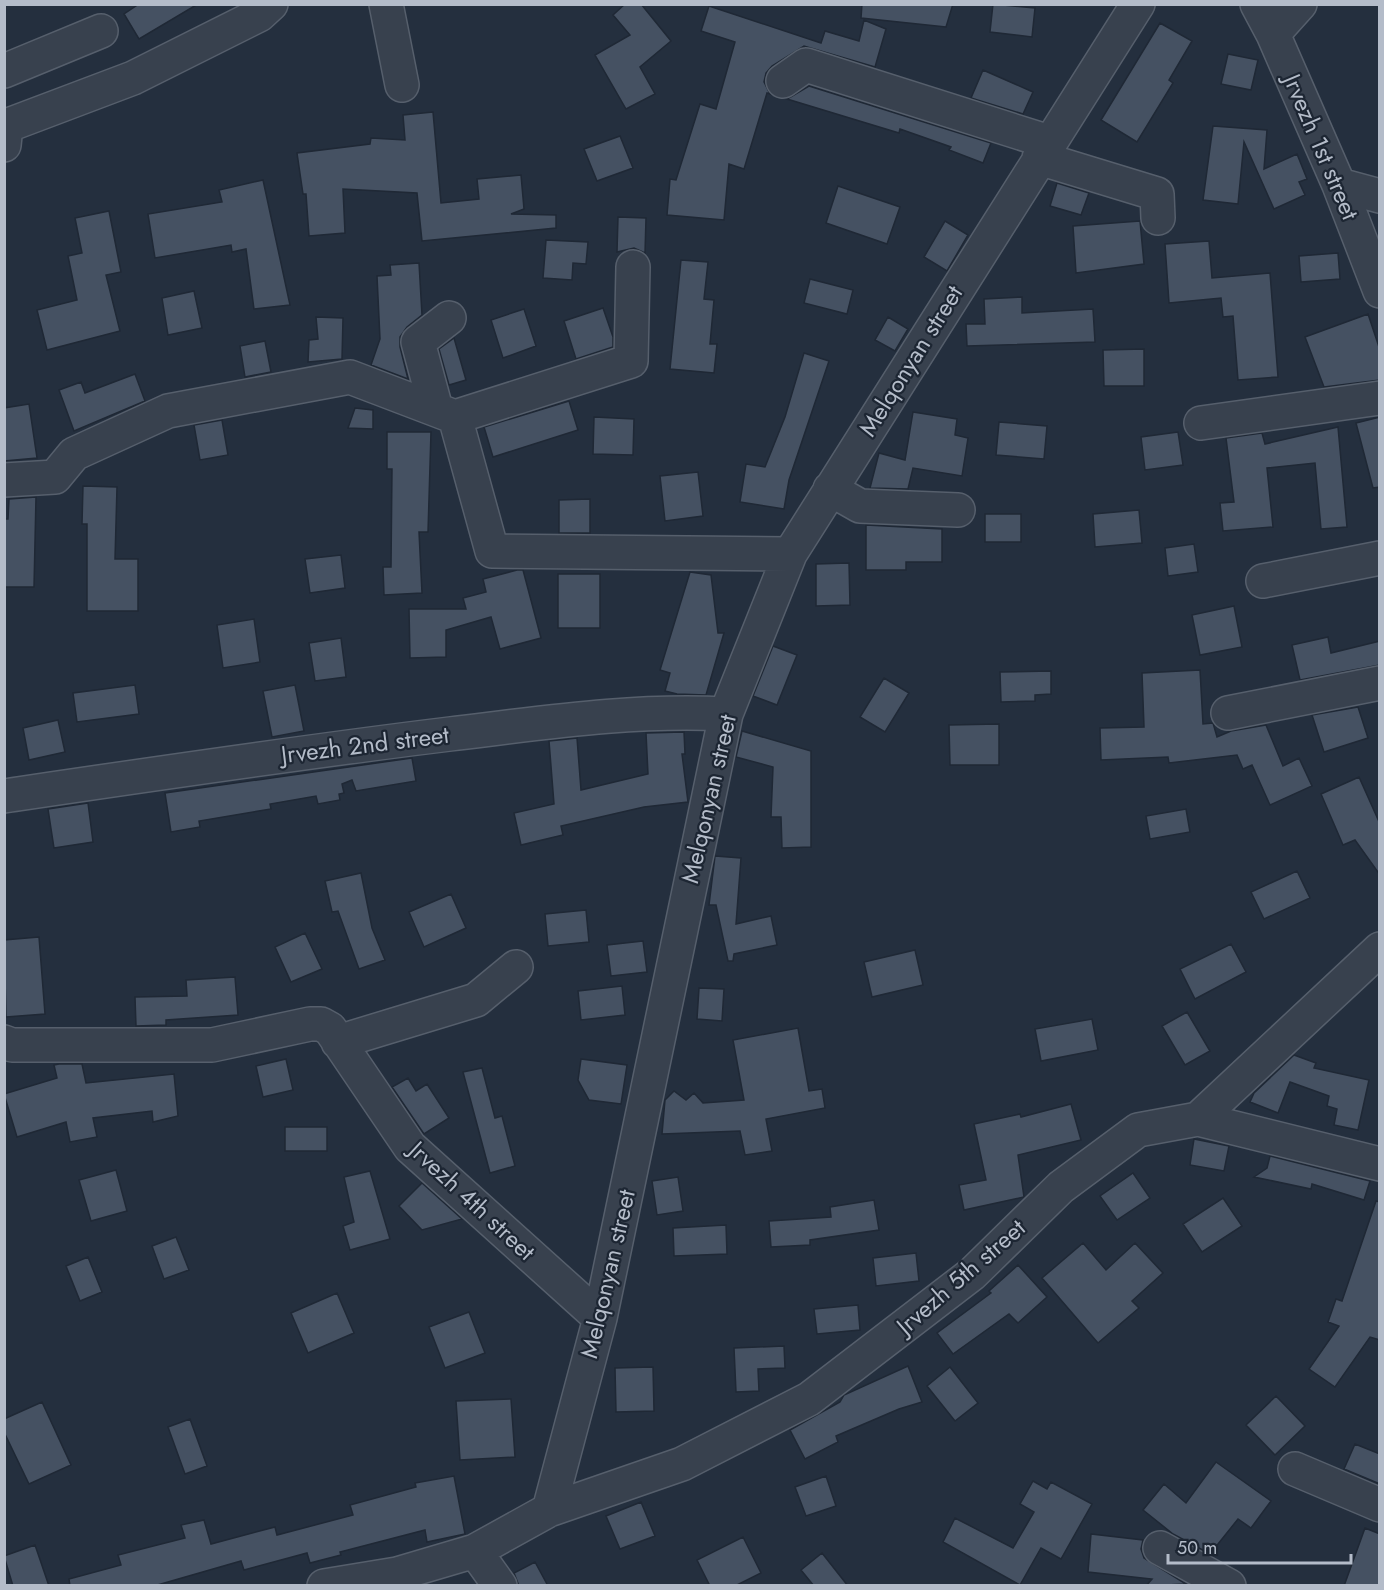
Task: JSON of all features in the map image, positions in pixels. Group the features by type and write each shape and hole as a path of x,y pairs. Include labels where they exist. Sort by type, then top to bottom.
{"street":[{"path":"5,132 133,78 259,15 271,4"},
{"path":"386,4 402,85"},
{"name":"Melqonyan street","path":"549,1510 600,1318 726,714 790,554 1138,4"},
{"name":"Jrvezh 1st street","path":"1257,4 1273,34 1339,185 1380,291"},
{"path":"1273,34 1300,4"},
{"path":"4,71 101,31"},
{"path":"783,81 806,65 1044,150 1157,194 1158,218"},
{"path":"1339,185 1380,196"},
{"path":"4,480 55,477 74,454 168,411 350,377 445,413 631,361 633,267"},
{"path":"449,318 418,342 492,550 790,554"},
{"path":"1201,423 1380,398"},
{"path":"830,489 860,506 958,510"},
{"path":"1263,581 1380,558"},
{"path":"1228,713 1380,683"},
{"name":"Jrvezh 2nd street","path":"4,796 323,750 605,716 679,711 726,714"},
{"path":"1198,1119 1380,949"},
{"path":"338,1042 476,1000 516,968"},
{"name":"Jrvezh 4th street","path":"4,1042 12,1045 212,1045 310,1024 321,1024 330,1029 410,1147 600,1318"},
{"name":"Jrvezh 5th street","path":"549,1510 682,1464 809,1399 972,1274 1061,1187 1138,1130 1198,1119 1380,1164"},
{"path":"1295,1469 1380,1505"},
{"path":"324,1586 393,1580 475,1551 549,1510"},
{"path":"1160,1548 1229,1586"},
{"path":"475,1551 500,1586"}],"building":[{"path":"139,4 198,4 139,39 124,14"},
{"path":"625,4 641,4 671,41 640,67 655,94 626,109 595,55 630,35 613,15"},
{"path":"862,4 953,4 946,27 861,18"},
{"path":"993,4 1035,8 1032,37 990,32"},
{"path":"709,6 821,43 825,31 859,41 864,20 886,29 875,67 804,46 772,66 766,73 764,82 770,94 767,93 744,169 729,164 724,220 667,215 670,179 676,180 700,104 716,109 735,42 701,31"},
{"path":"1160,23 1192,41 1169,80 1173,83 1137,142 1101,120"},
{"path":"1228,54 1258,60 1251,90 1221,84"},
{"path":"983,70 1033,92 1023,114 971,98"},
{"path":"809,86 991,143 983,163 949,150 951,147 900,129 899,133 787,99"},
{"path":"433,112 441,203 479,199 477,179 521,175 524,209 511,214 556,215 556,228 422,241 417,193 343,189 345,233 309,236 306,194 303,194 297,153 370,144 371,138 405,140 403,115"},
{"path":"1213,126 1267,130 1264,169 1297,154 1307,179 1299,182 1305,195 1274,209 1244,142 1238,204 1203,200"},
{"path":"620,136 633,168 597,181 584,149"},
{"path":"263,180 290,305 254,309 246,249 232,252 231,245 155,258 148,214 222,202 219,190"},
{"path":"1057,183 1089,193 1081,215 1050,206"},
{"path":"838,186 900,207 887,244 826,223"},
{"path":"109,211 121,272 106,275 120,331 47,350 37,310 77,300 68,256 82,253 75,218"},
{"path":"618,217 646,218 645,253 634,248 617,252"},
{"path":"945,221 968,235 947,271 924,257"},
{"path":"1140,221 1144,264 1076,273 1073,226"},
{"path":"546,240 588,242 586,264 573,263 572,280 543,278"},
{"path":"1209,241 1212,278 1270,273 1278,377 1238,380 1233,316 1223,317 1221,298 1169,303 1165,244"},
{"path":"1338,253 1340,279 1301,282 1299,256"},
{"path":"681,260 708,262 704,299 714,300 710,344 717,344 714,373 670,369"},
{"path":"419,263 422,315 407,327 400,337 400,347 408,379 371,365 380,339 377,276 391,275 390,265"},
{"path":"810,279 853,290 847,314 804,303"},
{"path":"194,291 202,328 168,335 162,298"},
{"path":"1022,297 1022,313 1093,309 1095,342 967,346 966,324 985,324 984,299"},
{"path":"603,308 613,337 613,347 576,359 564,321"},
{"path":"524,309 536,346 503,358 491,320"},
{"path":"1368,314 1380,350 1380,380 1324,387 1305,337"},
{"path":"316,317 343,318 342,359 308,362 309,340 318,339"},
{"path":"888,317 908,329 895,351 875,340"},
{"path":"454,338 466,380 449,385 439,349"},
{"path":"265,341 271,372 245,377 240,346"},
{"path":"1144,349 1144,386 1104,386 1103,350"},
{"path":"804,353 829,361 789,480 784,509 740,502 746,464 765,467 785,417"},
{"path":"135,374 145,401 74,431 59,390 81,382 85,393"},
{"path":"569,401 578,430 493,457 484,427"},
{"path":"29,404 37,458 4,461 4,408"},
{"path":"355,408 373,410 373,429 348,428"},
{"path":"913,412 957,419 955,435 968,438 962,476 913,468 908,489 870,488 879,453 905,460"},
{"path":"594,417 634,419 633,455 593,454"},
{"path":"1380,417 1380,487 1373,488 1356,423"},
{"path":"222,420 228,455 200,460 194,425"},
{"path":"999,422 1047,426 1044,459 996,455"},
{"path":"1338,427 1347,527 1321,529 1315,463 1267,468 1273,527 1223,531 1220,503 1234,502 1226,438 1262,433 1265,444"},
{"path":"387,432 431,432 428,532 419,532 422,593 384,595 383,567 391,567 392,469 387,469"},
{"path":"1178,432 1183,465 1145,470 1141,437"},
{"path":"698,472 703,516 665,521 660,476"},
{"path":"83,486 117,487 115,559 138,559 138,611 87,611 87,524 82,524"},
{"path":"36,497 34,587 4,587 4,519 8,519 9,499"},
{"path":"590,499 590,533 559,533 559,500"},
{"path":"1139,510 1142,543 1095,547 1093,514"},
{"path":"985,514 1021,514 1021,542 985,542"},
{"path":"866,525 942,529 942,562 906,562 906,570 866,570"},
{"path":"1194,544 1198,572 1168,576 1165,548"},
{"path":"341,555 345,588 310,593 305,559"},
{"path":"849,563 850,605 816,606 816,564"},
{"path":"523,570 541,638 500,649 491,617 446,630 446,657 410,658 409,609 466,609 463,598 486,592 483,579"},
{"path":"690,572 711,575 718,633 724,633 706,695 677,694 665,691 670,673 660,670"},
{"path":"558,574 600,574 600,628 558,628"},
{"path":"1234,606 1242,647 1200,655 1192,615"},
{"path":"254,619 260,662 223,668 217,625"},
{"path":"1328,637 1331,653 1380,641 1380,665 1300,680 1292,645"},
{"path":"341,638 346,677 315,681 309,643"},
{"path":"773,646 797,655 777,705 753,696"},
{"path":"1200,670 1203,724 1213,723 1217,737 1231,731 1266,725 1283,766 1299,758 1312,786 1270,805 1252,765 1243,769 1237,755 1169,763 1168,757 1101,760 1100,728 1144,727 1142,673"},
{"path":"1051,671 1051,694 1035,695 1035,701 1001,702 1000,672"},
{"path":"884,678 909,693 885,732 860,717"},
{"path":"135,685 139,714 77,722 73,693"},
{"path":"295,685 304,731 272,737 263,691"},
{"path":"1358,707 1368,738 1324,752 1312,715"},
{"path":"58,720 65,752 29,760 23,728"},
{"path":"999,724 999,765 950,765 949,725"},
{"path":"742,731 811,751 811,847 782,848 781,817 771,817 773,767 736,757"},
{"path":"684,732 685,754 682,754 688,802 644,807 561,826 563,835 521,845 514,813 554,804 549,741 577,738 581,790 648,774 646,733"},
{"path":"412,758 416,781 356,791 352,780 342,784 344,793 339,794 340,800 318,804 316,796 270,804 271,809 199,821 200,827 171,832 165,793"},
{"path":"1359,777 1380,824 1380,875 1355,840 1343,845 1321,794"},
{"path":"88,803 93,842 54,848 48,809"},
{"path":"1186,809 1190,832 1150,839 1146,816"},
{"path":"715,856 741,858 736,924 771,916 777,945 734,954 733,961 728,961 716,905 709,905"},
{"path":"1297,871 1310,898 1264,919 1251,892"},
{"path":"361,873 372,928 385,960 359,969 338,911 332,912 325,881"},
{"path":"451,894 466,928 424,947 409,912"},
{"path":"586,910 589,942 548,946 545,914"},
{"path":"305,933 322,969 291,982 275,947"},
{"path":"39,937 45,1014 6,1017 4,940"},
{"path":"643,941 647,972 611,976 607,945"},
{"path":"1231,944 1246,972 1195,999 1180,969"},
{"path":"915,950 923,985 872,997 864,962"},
{"path":"235,977 238,1015 166,1020 166,1025 136,1026 135,997 187,996 186,980"},
{"path":"622,986 625,1015 581,1020 578,991"},
{"path":"699,988 724,989 722,1021 697,1019"},
{"path":"1187,1012 1210,1051 1185,1065 1162,1026"},
{"path":"1092,1019 1098,1050 1041,1061 1035,1029"},
{"path":"798,1028 809,1091 822,1089 825,1108 766,1119 772,1151 745,1155 740,1131 662,1134 665,1100 674,1091 686,1100 694,1093 703,1103 744,1100 733,1040"},
{"path":"1294,1055 1316,1063 1314,1068 1369,1080 1358,1130 1334,1125 1337,1109 1327,1106 1329,1096 1290,1082 1278,1113 1250,1102 1254,1093"},
{"path":"286,1059 293,1090 263,1097 256,1066"},
{"path":"581,1059 627,1065 621,1104 589,1100 578,1080"},
{"path":"82,1064 86,1083 174,1074 178,1116 153,1122 152,1111 93,1118 97,1137 70,1142 66,1122 17,1137 4,1094 57,1078 54,1065"},
{"path":"482,1068 495,1118 502,1116 515,1166 490,1173 463,1072"},
{"path":"408,1078 416,1091 427,1084 449,1118 424,1134 392,1087"},
{"path":"1071,1104 1081,1140 1018,1155 1024,1197 964,1210 959,1185 986,1180 974,1124 1020,1114 1021,1117"},
{"path":"285,1127 327,1127 327,1151 285,1151"},
{"path":"1194,1139 1229,1146 1224,1171 1190,1165"},
{"path":"1270,1156 1370,1181 1364,1200 1312,1184 1311,1189 1254,1177 1267,1168"},
{"path":"116,1170 127,1211 91,1221 79,1180"},
{"path":"370,1171 390,1239 350,1250 343,1226 354,1222 344,1177"},
{"path":"1133,1173 1150,1198 1117,1220 1100,1196"},
{"path":"678,1177 683,1211 657,1215 652,1181"},
{"path":"422,1183 462,1219 422,1230 399,1206"},
{"path":"1223,1198 1242,1226 1202,1252 1183,1224"},
{"path":"874,1200 879,1230 810,1240 810,1245 771,1247 769,1221 831,1217 830,1207"},
{"path":"1376,1201 1380,1202 1380,1340 1370,1337 1335,1387 1309,1369 1339,1326 1328,1322 1336,1299 1342,1301"},
{"path":"726,1225 727,1254 674,1256 673,1228"},
{"path":"176,1237 189,1270 164,1279 152,1246"},
{"path":"1083,1243 1106,1270 1135,1243 1163,1273 1132,1301 1139,1308 1098,1343 1042,1278"},
{"path":"916,1253 919,1281 876,1286 873,1258"},
{"path":"88,1257 102,1292 80,1301 66,1266"},
{"path":"1018,1265 1047,1297 1018,1323 1009,1314 953,1354 937,1333 991,1293 989,1291"},
{"path":"337,1293 354,1333 308,1353 291,1313"},
{"path":"858,1305 860,1330 817,1334 814,1309"},
{"path":"469,1312 485,1353 445,1368 429,1327"},
{"path":"784,1346 785,1368 758,1369 759,1391 736,1392 734,1348"},
{"path":"908,1366 922,1402 899,1409 836,1436 838,1442 805,1459 790,1430 840,1402 844,1395"},
{"path":"653,1367 654,1411 616,1412 615,1368"},
{"path":"950,1367 978,1403 955,1421 927,1386"},
{"path":"1276,1396 1305,1426 1275,1455 1246,1425"},
{"path":"511,1399 515,1457 460,1460 456,1401"},
{"path":"42,1402 71,1465 29,1484 4,1432 4,1419"},
{"path":"190,1419 207,1466 185,1474 168,1427"},
{"path":"1355,1444 1380,1454 1380,1484 1344,1469"},
{"path":"1216,1462 1271,1501 1251,1528 1238,1519 1210,1554 1173,1534 1143,1510 1164,1484 1186,1503"},
{"path":"454,1476 465,1534 427,1542 425,1530 340,1552 341,1555 310,1563 307,1553 244,1570 241,1561 154,1586 70,1586 69,1579 121,1565 118,1555 185,1538 181,1525 204,1520 211,1544 275,1527 277,1535 353,1515 350,1505 416,1487 415,1483"},
{"path":"826,1476 836,1506 806,1516 795,1487"},
{"path":"1033,1481 1047,1489 1051,1482 1092,1504 1061,1559 1041,1548 1020,1585 943,1542 955,1518 1013,1548 1034,1512 1020,1504"},
{"path":"641,1502 655,1536 620,1549 606,1516"},
{"path":"1365,1528 1380,1534 1380,1586 1344,1586"},
{"path":"1091,1534 1143,1540 1141,1549 1144,1558 1186,1584 1146,1586 1152,1579 1088,1572"},
{"path":"743,1537 761,1573 735,1586 710,1586 697,1560"},
{"path":"35,1545 49,1586 13,1586 4,1556"},
{"path":"822,1553 848,1586 814,1586 801,1570"},
{"path":"535,1562 548,1586 519,1586 514,1573"}]}
